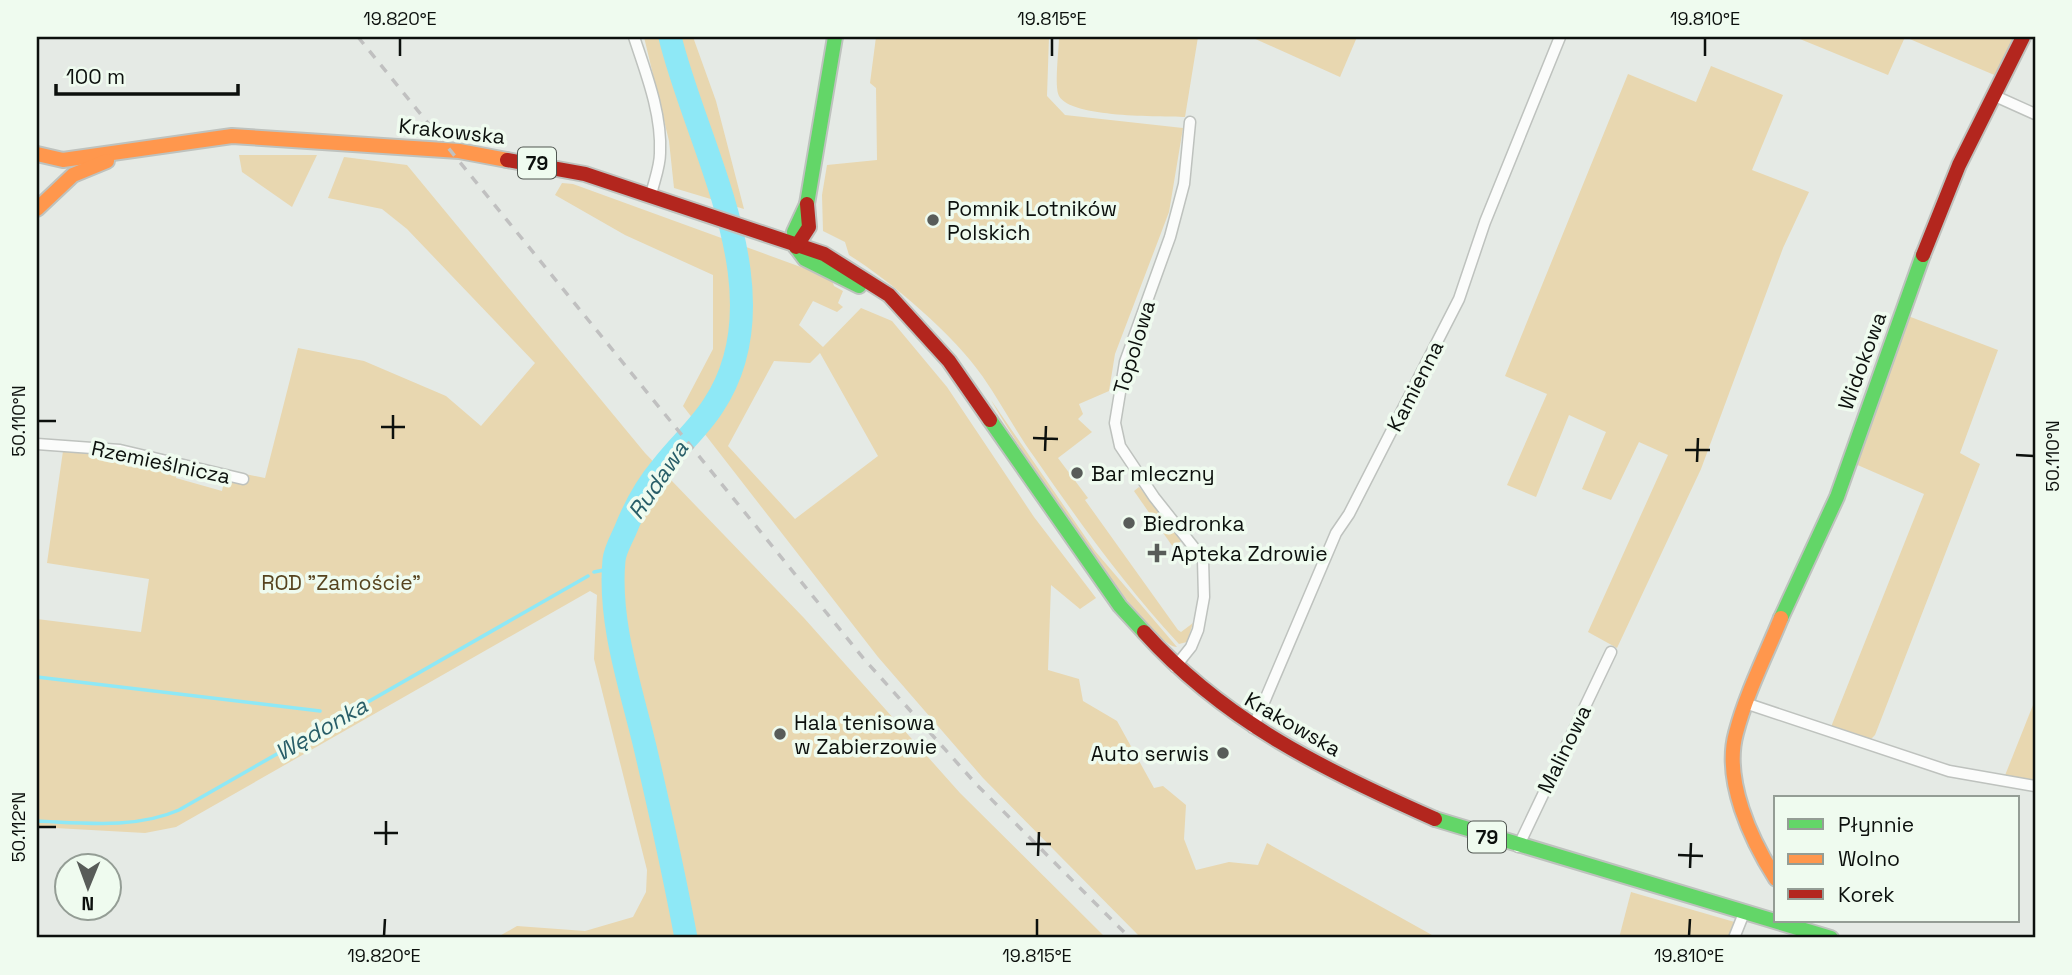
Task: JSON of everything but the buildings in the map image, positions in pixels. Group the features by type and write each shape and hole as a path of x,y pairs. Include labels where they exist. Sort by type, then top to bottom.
{"main road":[{"path":"796,247 807,236 810,226 807,204 835,37"},
{"name":"Widokowa","path":"1774,875 1743,811 1733,775 1735,734 1745,703 1837,497 1874,383 1936,219 1959,166 2023,37"},
{"name":"Krakowska","path":"44,156 63,160 232,136 327,140 487,155 585,174 796,247 805,259 900,309 949,362 1120,606 1175,667 1253,728 1386,799 1450,826 1744,913 1774,919"},
{"name":"Krakowska","path":"37,209 73,174 132,152"},
{"path":"44,156 59,172 58,189"},
{"name":"Krakowska","path":"1788,922 1807,926 1831,938"}],"street":[{"path":"634,37 648,76 660,142 660,157 651,195"},
{"name":"Kamienna","path":"1253,728 1336,533 1349,514 1459,299 1485,222 1560,37"},
{"path":"1995,96 2035,114"},
{"name":"Topolowa","path":"1175,667 1191,647 1198,630 1204,597 1205,565 1199,549 1154,497 1120,446 1115,423 1125,362 1173,226 1184,184 1190,122"},
{"name":"Rzemieślnicza","path":"37,444 120,450 243,480"},
{"name":"Malinowa","path":"1518,847 1611,652"},
{"path":"1745,703 1949,771 2035,786"},
{"path":"1734,938 1744,913"}],"green space":[{"path":"644,37 693,37 716,101 744,209 674,188 669,141"},
{"path":"876,37 1049,37 1047,96 1065,115 1183,128 1169,212 1115,354 1109,391 1079,404 1083,414 1078,419 1092,432 1058,458 1178,630 1181,632 1193,623 1187,642 1179,644 1122,577 1028,448 983,377 956,344 902,294 849,255 845,242 823,231 822,195 827,165 877,160 876,88 870,83"},
{"path":"1059,37 1198,37 1185,117 1098,112 1067,103 1059,96 1058,91"},
{"path":"1251,37 1357,37 1340,77"},
{"path":"1795,37 1905,37 1888,75"},
{"path":"1905,37 2017,37 1999,77"},
{"path":"1711,66 1783,95 1752,170 1809,192 1783,248 1701,469 1617,648 1588,632 1668,455 1639,442 1611,500 1582,489 1606,432 1569,415 1536,497 1507,485 1547,394 1505,376 1628,74 1696,102"},
{"path":"239,155 317,155 292,207 242,172"},
{"name":"ROD \"Zamoście\"","path":"344,157 407,165 645,453 804,618 960,793 1106,938 496,938 517,926 585,931 633,917 646,892 647,870 594,659 597,595 590,591 176,827 145,833 37,827 37,619 141,632 149,579 47,563 63,451 111,454 177,470 176,478 222,491 224,482 242,484 245,474 265,478 298,348 364,361 446,396 481,426 535,363 407,229 382,209 328,198"},
{"path":"562,183 573,184 831,278 834,286 843,291 838,303 843,307 837,312 813,301 799,325 823,347 861,308 892,321 947,387 1034,517 1096,598 1080,609 1051,585 1048,670 1079,679 1083,701 1117,721 1154,788 1163,786 1186,805 1184,839 1196,870 1229,862 1258,865 1267,843 1432,935 1431,938 1141,938 983,778 878,657 683,406 713,349 713,275 625,235 555,195","holes":["820,353 878,456 795,519 728,446 774,361 810,363"]},
{"path":"1908,316 1998,350 1960,453 1980,464 1875,735 1869,741 1831,727 1924,494 1853,463"},
{"path":"991,400 1095,551 1177,647 1161,638 1110,578 1050,494"},
{"path":"1139,487 1184,539 1173,547 1134,491"},
{"path":"2035,700 2035,783 2004,778"},
{"path":"1631,892 1738,923 1733,938 1619,938"}],"waterway":[{"name":"Rudawa","path":"670,37 729,222 739,270 741,317 734,363 713,406 656,474 632,514 614,560 613,583 617,631 672,866 686,938"},
{"name":"Wędonka","path":"594,572 614,568"},
{"name":"Wędonka","path":"37,821 128,822 179,810 588,576"},
{"path":"37,677 320,711"}],"railway":[{"path":"358,37 864,659 977,785 1130,938"}],"traffic: fast":[{"path":"796,247 794,232 807,204 835,37"},
{"path":"796,247 805,259 859,286"},
{"path":"1781,618 1837,497 1923,255"},
{"path":"990,420 1120,606 1144,632"},
{"path":"1435,819 1774,921"},
{"path":"1778,922 1831,938"}],"traffic: slow":[{"path":"37,154 63,160 232,136 459,151 507,160"},
{"path":"37,209 73,175 107,161"},
{"path":"1774,876 1757,846 1742,809 1736,790 1733,751 1745,704 1781,618"}],"traffic: jam":[{"path":"1923,255 1959,165 2023,37"},
{"path":"507,160 585,174 824,254 889,295 949,361 990,420"},
{"path":"796,247 809,227 807,204"},
{"path":"1144,632 1175,664 1243,718 1316,762 1435,819"}],"place":[{"name":"Pomnik Lotników Polskich","path":"933,220"},
{"name":"Bar mleczny","path":"1077,473"},
{"name":"Biedronka","path":"1129,523"},
{"name":"Apteka Zdrowie","path":"1157,553"},
{"name":"Hala tenisowa w Zabierzowie","path":"780,734"},
{"name":"Auto serwis","path":"1223,753"}]}
